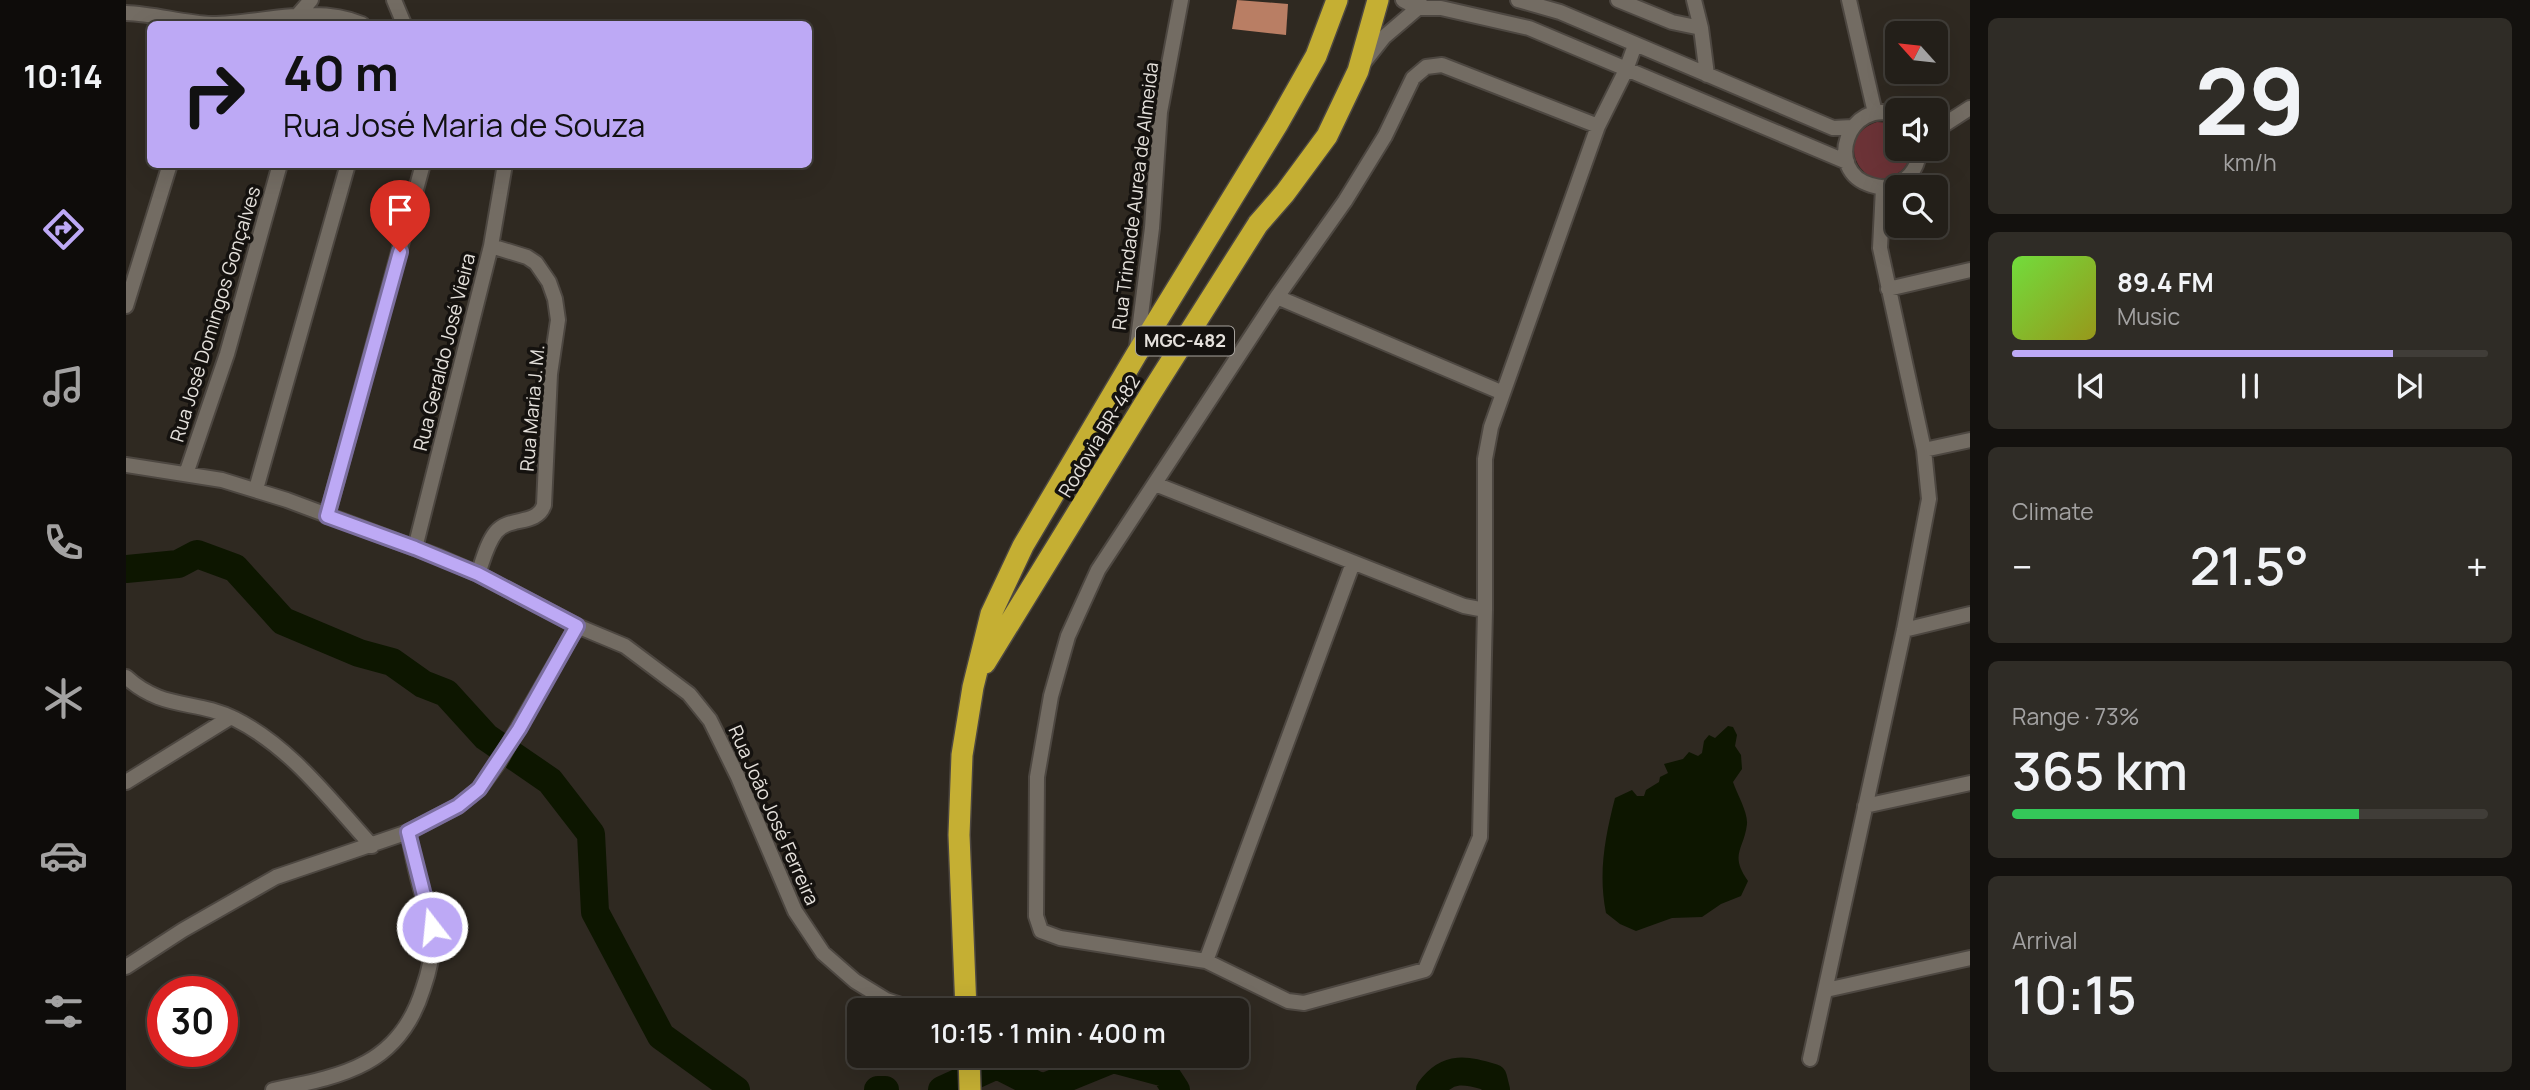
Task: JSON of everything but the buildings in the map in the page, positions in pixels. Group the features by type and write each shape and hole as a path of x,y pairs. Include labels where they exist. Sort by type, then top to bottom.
{"highway":[{"name":"Rodovia BR-482","path":"966,998 959,835 961,755 991,614 1023,547 1290,102 1316,55 1337,0"},
{"name":"Rodovia BR-482","path":"976,677 1258,224 1285,193 1327,136 1358,71 1378,0"},
{"path":"969,1068 970,1090"}],"street":[{"path":"297,16 311,0"},
{"path":"394,0 403,21"},
{"name":"Rua Trindade Aurea de Almeida","path":"1136,355 1152,228 1160,112 1181,0"},
{"path":"1403,0 1529,28 1847,162"},
{"path":"1518,0 1560,12 1833,128 1853,127"},
{"path":"1618,0 1672,22 1702,28"},
{"path":"1694,0 1702,28 1707,75"},
{"path":"1849,0 1875,113"},
{"path":"1358,71 1384,37 1420,4"},
{"path":"1529,28 1535,17 1536,4"},
{"path":"126,13 187,21"},
{"path":"243,21 297,16 320,20 341,17 353,21"},
{"path":"1598,125 1442,65 1426,67 1413,78 1385,136 1345,201 1277,297 1098,570 1068,636 1051,696 1037,777 1036,916 1041,931 1060,938 1206,961 1288,1001 1304,1003 1425,970 1480,837 1485,459 1491,427 1598,125 1626,70 1635,45"},
{"path":"1948,122 1970,108"},
{"path":"1885,114 1875,113 1859,120 1845,144 1847,162 1857,178 1883,188 1909,177 1917,161"},
{"path":"126,306 169,168"},
{"name":"Rua José Domingos Gonçalves","path":"186,474 227,354 279,168"},
{"path":"256,489 347,168"},
{"path":"327,516 422,168"},
{"name":"Rua Geraldo José Vieira","path":"415,548 491,246 504,168"},
{"path":"1811,1059 1904,630 1929,499 1924,450 1880,247 1883,188"},
{"name":"Rua Maria J. M.","path":"478,574 497,530 507,524 535,517 541,513 544,505 550,374 558,320 549,282 537,263 527,257 491,246"},
{"path":"1888,289 1970,270"},
{"path":"1277,297 1503,393"},
{"path":"1924,450 1970,440"},
{"name":"Rua João José Ferreira","path":"126,465 222,480 256,489 478,574 577,626 625,646 689,694 710,720 738,777 795,911 823,953 855,981 883,998"},
{"path":"1155,484 1464,606 1485,610"},
{"path":"1206,961 1353,563"},
{"path":"1904,630 1970,614"},
{"path":"126,967 183,930 276,877 408,832 458,806 479,789 498,763 577,626"},
{"path":"126,677 151,696 170,703 213,711 257,731 284,751 372,846"},
{"path":"126,782 231,717"},
{"path":"1866,806 1970,783"},
{"path":"273,1090 359,1068 386,1050 413,1014 432,962 432,927 408,832"},
{"path":"1826,990 1970,958"}],"shaded area":[{"path":"1877,122 1885,123 1885,161 1908,161 1904,168 1893,175 1885,175 1885,178 1873,177 1864,171 1857,162 1854,151 1856,140 1863,129"},
{"path":"1728,726 1733,727 1737,735 1735,746 1741,755 1742,769 1733,782 1747,819 1739,852 1739,864 1748,881 1741,896 1721,904 1702,917 1672,918 1636,931 1620,924 1606,913 1603,884 1606,841 1615,798 1632,790 1637,796 1644,796 1646,790 1668,773 1664,764 1683,759 1689,752 1698,756 1702,753 1704,741 1709,735 1715,738"}],"waterway":[{"path":"126,569 178,564 197,554 235,568 283,621 359,653 392,662 423,684 446,693 486,737 550,781 591,834 595,912 661,1036 736,1090"},
{"path":"942,1090 997,1065 1042,1088 1113,1059 1165,1073 1176,1090"},
{"path":"1430,1090 1444,1076 1458,1072 1493,1078 1496,1090"},
{"path":"878,1090 885,1090"}],"route":[{"path":"400,252 327,516 478,574 577,626 519,729 479,789 458,806 408,832 432,927"}]}
